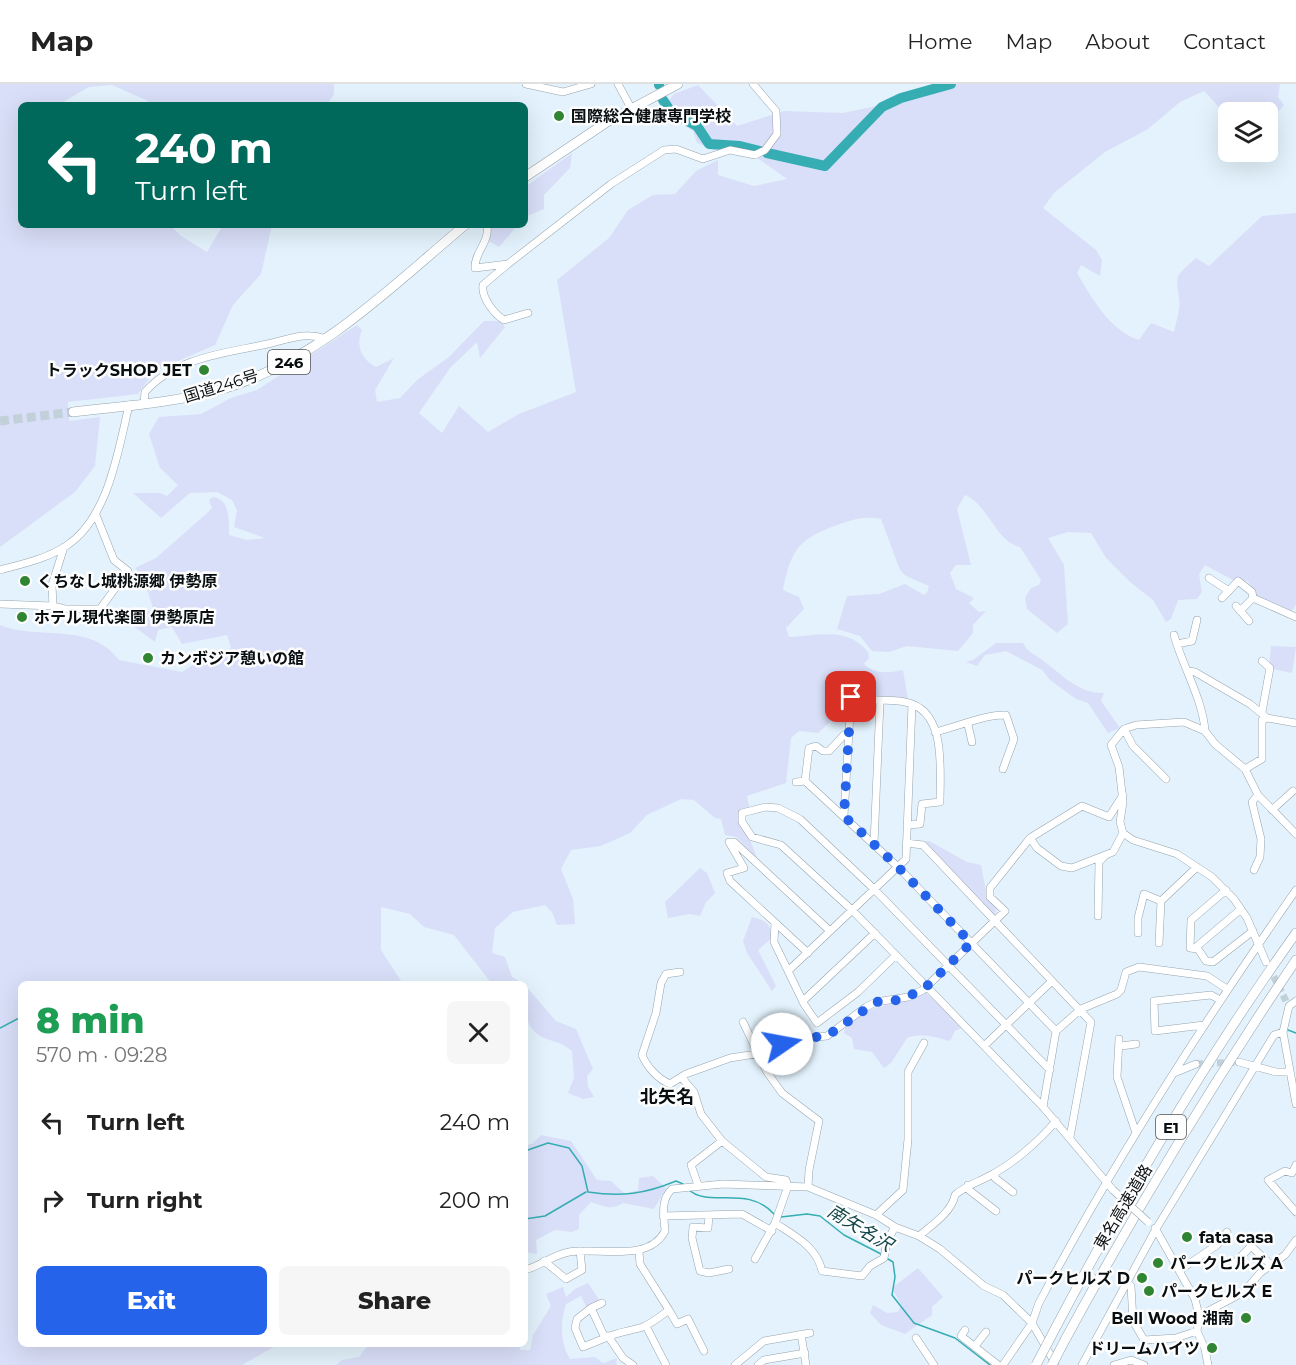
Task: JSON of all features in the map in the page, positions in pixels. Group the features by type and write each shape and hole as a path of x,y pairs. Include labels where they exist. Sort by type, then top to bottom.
{"highway":[{"path":"528,175 578,140 631,108 678,84"},
{"name":"国道246号","path":"73,412 202,394 227,387 290,361 326,339 461,228"},
{"name":"東名高速道路","path":"1036,1365 1110,1227 1180,1112 1296,933"},
{"name":"東名高速道路","path":"1054,1365 1065,1340 1150,1188 1216,1080 1296,960"}],"street":[{"path":"526,84 563,92 591,84"},
{"path":"618,84 631,108"},
{"path":"528,313 504,320 498,316 482,292 483,285 611,184 664,150 676,149 703,159 730,150 755,155 765,150 776,138 777,116 775,108 753,84"},
{"path":"487,228 486,240 474,264 475,268 508,264"},
{"path":"144,403 145,392 157,381 170,372 200,358 305,334 326,339"},
{"path":"0,570 64,547 76,539 96,515 105,495 129,405"},
{"path":"0,604 100,609 129,571 112,556 96,515"},
{"path":"53,606 52,585 64,547"},
{"path":"1209,578 1228,591"},
{"path":"1222,598 1238,581 1251,592 1253,598 1296,617"},
{"path":"1249,621 1238,609 1253,598"},
{"path":"1177,644 1192,641 1198,625"},
{"path":"1174,635 1188,671 1204,731"},
{"path":"1245,769 1262,759 1260,728 1265,715 1263,698 1271,674 1270,668 1262,661"},
{"path":"1188,671 1195,672 1265,715 1296,723"},
{"path":"844,816 851,697 855,694 880,702 912,704 921,707 931,716 940,757 940,802 922,804 920,824 907,825"},
{"path":"874,844 880,702"},
{"path":"906,859 912,704"},
{"path":"935,732 968,725 991,715 1006,715 1014,739 1004,766 996,761"},
{"path":"1266,962 1241,909 1226,890 1177,854 1133,840 1123,833 1120,822 1123,795 1119,766 1111,745 1124,729 1142,724 1185,722 1204,731 1215,744 1245,769 1258,795 1296,834"},
{"path":"968,725 972,742"},
{"path":"1124,729 1133,746 1166,779"},
{"path":"805,781 809,748 816,746 823,751 828,751 844,735 849,734"},
{"path":"796,782 805,781 874,844 1056,1031"},
{"path":"1272,810 1293,791"},
{"path":"680,972 666,974 661,983 656,1013 642,1055 646,1065 670,1084 730,1058 770,1052 787,1040 827,1036 876,1002 908,997 927,986 995,921 1005,911 990,897 990,888 1030,838 1082,806 1109,817 1123,795"},
{"path":"1254,870 1260,856 1262,839 1253,818 1252,802 1258,795"},
{"path":"1050,1070 874,890 800,819 790,812 765,807 742,813 742,822 752,837 781,845 852,910 1056,1121 1105,1183 1156,1229 1195,1299 1198,1316 1197,1331 1205,1349 1208,1365"},
{"path":"1030,838 1037,848 1061,866 1072,868 1113,852 1123,833"},
{"path":"808,953 726,876 744,868 729,842 734,842 830,931"},
{"path":"906,843 920,844 1092,1022 1070,1137"},
{"path":"788,971 920,844"},
{"path":"1098,916 1099,862 1106,854"},
{"path":"1159,942 1161,901 1197,867"},
{"path":"1226,890 1191,920 1190,948 1196,948 1241,909"},
{"path":"965,1330 961,1336 1000,1365 1032,1323 1039,1303 1105,1183 1173,1073 1227,989 1296,890"},
{"path":"1138,933 1138,918 1144,894 1161,901"},
{"path":"1129,916 1138,918"},
{"path":"775,923 774,942 803,1001 817,1023 858,992 896,955"},
{"path":"1196,948 1206,961 1213,962 1253,931"},
{"path":"803,1001 874,933"},
{"path":"1043,1107 1056,1031 1081,1009 1121,990 1126,972 1133,967 1207,976 1227,989"},
{"path":"984,1046 1053,981"},
{"path":"1204,1025 1155,1031 1154,1001 1211,994 1220,1000"},
{"path":"1291,1003 1283,1032 1296,1104"},
{"path":"743,1022 751,1030 757,1054 783,1093 819,1121 809,1170 808,1187"},
{"path":"1082,1365 1156,1229 1274,1035 1283,1032"},
{"path":"876,1215 903,1190 908,1139 908,1072 924,1043"},
{"path":"1136,1044 1120,1043 1117,1060 1118,1077 1136,1133"},
{"path":"1239,1062 1276,1072 1290,1072"},
{"path":"1173,1073 1196,1064"},
{"path":"682,1078 694,1092 701,1114 722,1141 766,1177 786,1180 788,1186 776,1223 755,1259"},
{"path":"920,1236 954,1203 955,1195 968,1185 994,1174 1056,1121"},
{"path":"698,1185 691,1165 722,1141"},
{"path":"1296,1165 1293,1173 1285,1172 1268,1180 1296,1212"},
{"path":"994,1174 994,1178 1011,1188"},
{"path":"528,1269 567,1252 639,1252 654,1245 663,1235 663,1216 667,1193 679,1187 698,1185 808,1187 876,1215 895,1227 920,1236 940,1249 984,1286 1003,1295 1032,1323 1054,1365"},
{"path":"968,1185 969,1190 991,1210"},
{"path":"663,1216 742,1214 772,1231"},
{"path":"709,1215 708,1228 693,1227 692,1238 700,1271 724,1273"},
{"path":"776,1223 800,1239 816,1254 822,1271 862,1276 870,1266 884,1258 887,1241 895,1227"},
{"path":"1179,1270 1217,1245 1227,1232"},
{"path":"1198,1316 1244,1292 1260,1273 1285,1255 1296,1240"},
{"path":"1233,1265 1251,1246 1271,1265"},
{"path":"544,1261 566,1279 570,1278 582,1270 580,1251"},
{"path":"639,1252 640,1264 677,1324 688,1319 693,1322 704,1346"},
{"path":"1126,1281 1131,1286 1135,1310 1133,1321 1144,1340 1176,1338 1197,1331"},
{"path":"602,1303 577,1319 575,1328 583,1347 619,1331 646,1326 669,1310"},
{"path":"591,1308 606,1337 623,1358 633,1365"},
{"path":"646,1326 666,1365"},
{"path":"975,1346 986,1332"},
{"path":"735,1365 764,1341 806,1334 806,1365"},
{"path":"916,1338 934,1365"},
{"path":"758,1365 764,1359 805,1353"},
{"path":"1114,1365 1131,1360 1144,1365"}],"shaded area":[{"path":"0,84 334,84 334,94 329,102 148,102 112,85 89,87 63,102 18,102 18,228 173,228 181,236 207,252 221,228 271,228 261,274 233,305 215,345 155,371 138,394 68,402 69,421 100,417 95,466 75,492 0,547"},
{"path":"941,84 1280,84 1278,97 1284,105 1278,112 1278,102 1218,102 1218,106 1204,91 1180,102 1148,129 1105,152 1054,193 1043,208 1096,250 1102,260 1100,276 1081,265 1077,273 1110,321 1129,336 1139,340 1151,323 1174,332 1179,306 1177,283 1179,275 1196,258 1209,266 1262,216 1296,213 1296,605 1290,613 1258,600 1248,581 1233,580 1205,565 1199,574 1202,592 1197,599 1178,600 1171,619 1166,622 1153,600 1130,582 1106,558 1091,533 1068,532 1048,538 1064,565 1068,624 1057,633 1027,609 1025,598 1031,588 1039,585 1041,580 1020,547 1004,538 980,506 965,495 957,509 971,565 956,565 950,573 956,589 974,598 969,603 979,612 986,611 973,625 973,633 958,651 907,646 889,652 872,651 860,636 837,629 847,596 879,594 905,584 924,595 929,586 906,576 900,570 881,519 865,518 850,521 815,534 806,540 794,554 783,590 799,597 804,609 786,628 789,637 832,634 860,644 868,652 869,658 864,664 872,670 893,672 903,670 908,699 878,699 852,691 851,682 829,677 831,721 818,733 799,731 791,738 786,783 747,796 750,810 741,816 757,858 736,837 725,835 721,819 715,818 694,800 681,799 647,815 630,833 601,846 571,850 561,869 573,899 575,924 557,925 552,912 545,905 513,912 495,928 492,953 505,957 512,977 519,981 490,981 454,935 424,927 410,914 381,907 381,950 401,981 18,981 18,1347 274,1347 242,1365 0,1365 0,625 31,632 79,636 94,640 107,648 119,660 182,672 207,656 231,648 227,635 182,644 172,627 158,630 155,642 117,614 154,611 143,577 135,568 156,558 205,515 212,508 209,500 213,497 226,506 229,535 247,540 265,538 234,527 237,510 232,500 217,492 190,493 161,518 133,493 160,493 167,496 178,485 160,468 149,434 159,417 201,414 231,398 257,390 357,325 362,330 359,341 361,352 367,360 376,367 394,358 375,390 377,402 400,398 417,380 449,357 484,321 501,321 505,327 480,358 477,342 450,368 419,413 442,433 459,406 488,432 519,414 576,392 557,280 609,238 628,210 653,195 675,194 696,171 718,160 718,175 754,186 787,179 736,143 715,150 697,143 693,131 661,111 674,94 698,85 737,126 784,111 843,113 881,105"},
{"path":"572,153 570,168 544,195 544,209 528,216 528,185"},
{"path":"491,228 515,228 499,247 489,241"},
{"path":"996,643 1023,643 1030,652 1072,683 1087,690 1104,693 1101,701 1120,728 1108,733 1088,703 1076,699 1050,680 1042,670 1006,651 985,655 977,666 966,662 973,660"},
{"path":"1271,646 1296,647 1292,673 1269,668"},
{"path":"923,841 929,841 967,862 981,865 987,896 997,908 994,916"},
{"path":"700,868 707,873 715,893 706,902 700,916 690,914 668,918 665,902"},
{"path":"752,917 765,922 770,929 771,939 758,950 776,986 772,991 747,953 743,941"},
{"path":"528,988 556,1021 576,1029 593,1069 587,1076 588,1087 594,1097 583,1099 568,1093 574,1078 572,1051 560,1043 542,1037 528,1021"},
{"path":"926,993 960,1023 961,1028 955,1031 950,1041 923,1035 907,1038 891,1063 884,1068 872,1052 854,1049 852,1038 844,1033 847,1025 860,1014"},
{"path":"541,1135 571,1141 597,1180 611,1181 625,1194 638,1190 639,1178 653,1176 666,1188 654,1209 623,1203 615,1207 607,1207 591,1202 579,1215 579,1229 572,1232 555,1230 536,1240 537,1254 528,1252 528,1145 532,1144"},
{"path":"918,1268 943,1297 932,1307 932,1315 905,1334 881,1325 870,1313 873,1305 887,1313 898,1312 901,1305 892,1288"},
{"path":"588,1283 600,1301 587,1308 581,1296 566,1304 562,1325 563,1339 570,1359 595,1357 603,1363 617,1358 616,1365 336,1365 342,1360 359,1357 367,1347 520,1347 520,1350 530,1350 533,1335 551,1306 546,1294 563,1287 566,1297 575,1289"}],"waterway":[{"path":"767,153 825,166 882,107 901,98 951,84"},
{"path":"663,100 671,112 697,126 709,144 740,146 760,151"},
{"name":"南矢名沢","path":"0,1028 18,1019"},
{"path":"1288,1030 1296,1033"},
{"name":"南矢名沢","path":"528,1150 548,1143 569,1148 582,1166 588,1192 622,1194 643,1192 676,1181 683,1184"},
{"name":"南矢名沢","path":"688,1189 696,1195 706,1197 752,1200 774,1214"},
{"path":"528,1219 545,1216 586,1192"},
{"name":"南矢名沢","path":"781,1217 807,1214 820,1216 844,1235 881,1254"},
{"name":"南矢名沢","path":"888,1259 893,1262 895,1277 892,1295 914,1323 955,1338 990,1365"}],"tunnel":[{"path":"0,421 73,412"},
{"path":"1269,967 1286,1001"},
{"path":"1196,1064 1239,1062"}],"place":[{"name":"国際総合健康専門学校","path":"559,116"},
{"name":"トラックSHOP JET","path":"204,370"},
{"name":"くちなし城桃源郷 伊勢原","path":"25,581"},
{"name":"ホテル現代楽園 伊勢原店","path":"22,617"},
{"name":"カンボジア憩いの館","path":"148,658"},
{"name":"fata casa","path":"1187,1237"},
{"name":"パークヒルズ A","path":"1158,1263"},
{"name":"パークヒルズ D","path":"1142,1278"},
{"name":"パークヒルズ E","path":"1149,1291"},
{"name":"Bell Wood 湘南","path":"1246,1318"},
{"name":"ドリームハイツ","path":"1212,1348"}],"district":[{"name":"北矢名","path":"667,1097"}],"route":[{"path":"782,1044 796,1038 814,1039 827,1036 876,1002 898,1000 923,990 971,943 898,867 844,816 851,697"}]}
